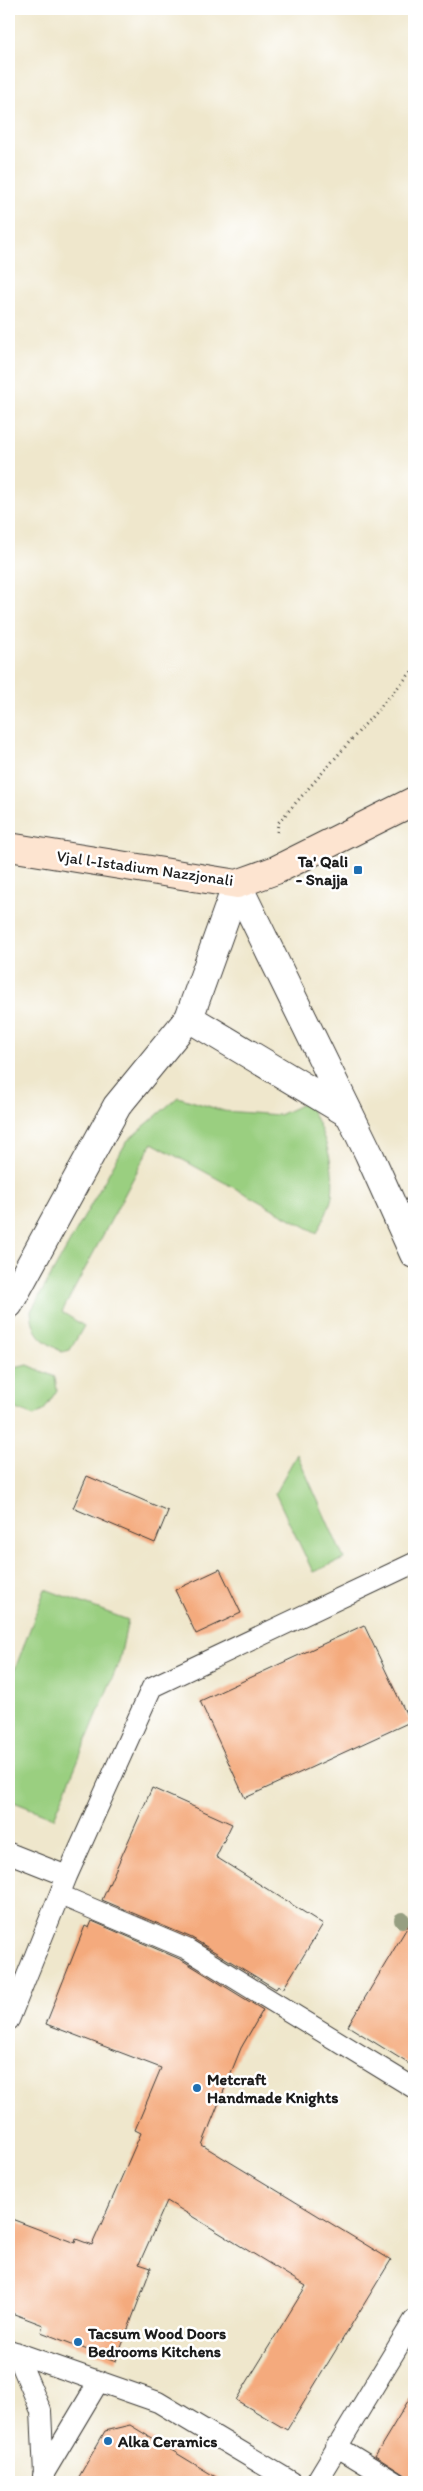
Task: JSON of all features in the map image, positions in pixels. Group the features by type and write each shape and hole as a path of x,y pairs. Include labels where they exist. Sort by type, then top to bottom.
{"main road":[{"name":"Vjal l-Istadium Nazzjonali","path":"9,847 157,873 237,884 276,870 414,801"}],"street":[{"path":"9,1304 117,1106 189,1018 237,884"},
{"path":"237,884 349,1114 414,1254"},
{"path":"189,1018 349,1114"}],"lane":[{"path":"9,2020 63,1886 152,1687 414,1563"},
{"path":"9,1853 63,1886 187,1950 414,2088"},
{"path":"316,2482 336,2446 414,2320"},
{"path":"12,2351 158,2402 292,2482"},
{"path":"12,2351 41,2411 41,2478"},
{"path":"41,2478 99,2381"},
{"path":"336,2446 395,2482"}],"path":[{"path":"276,870 278,823 414,669"}],"green space":[{"path":"178,1097 224,1111 279,1115 307,1102 323,1135 330,1159 333,1184 330,1205 326,1215 317,1233 152,1143 62,1312 84,1326 70,1350 62,1352 40,1336 34,1327 31,1311 127,1141"},
{"path":"28,1365 55,1377 57,1390 44,1410 34,1416 9,1406 9,1369"},
{"path":"297,1454 344,1559 313,1572 275,1493"},
{"path":"45,1589 128,1620 119,1662 54,1818 9,1800 9,1685"}],"building":[{"path":"87,1476 168,1511 155,1543 73,1508"},
{"path":"220,1569 241,1613 196,1634 175,1590"},
{"path":"364,1625 410,1722 245,1798 200,1701"},
{"path":"152,1788 232,1824 216,1857 323,1924 283,1989 278,1986 276,1989 192,1938 102,1900"},
{"path":"414,1916 414,2067 348,2026"},
{"path":"92,1921 182,1960 263,2010 241,2048 202,2145 391,2260 287,2430 236,2400 306,2286 167,2201 139,2264 151,2268 116,2361 41,2332 43,2325 9,2312 9,2218 75,2243 76,2239 92,2245 141,2133 135,2130 161,2068 46,2024 85,1926 89,1928"},
{"path":"414,2391 414,2481 375,2456"},
{"path":"130,2425 224,2482 76,2482 105,2431"}],"place":[{"name":"Ta' Qali - Snajja","path":"358,870"},
{"name":"Metcraft Handmade Knights","path":"197,2088"},
{"name":"Tacsum Wood Doors Bedrooms Kitchens","path":"78,2342"},
{"name":"Alka Ceramics","path":"108,2441"}]}
